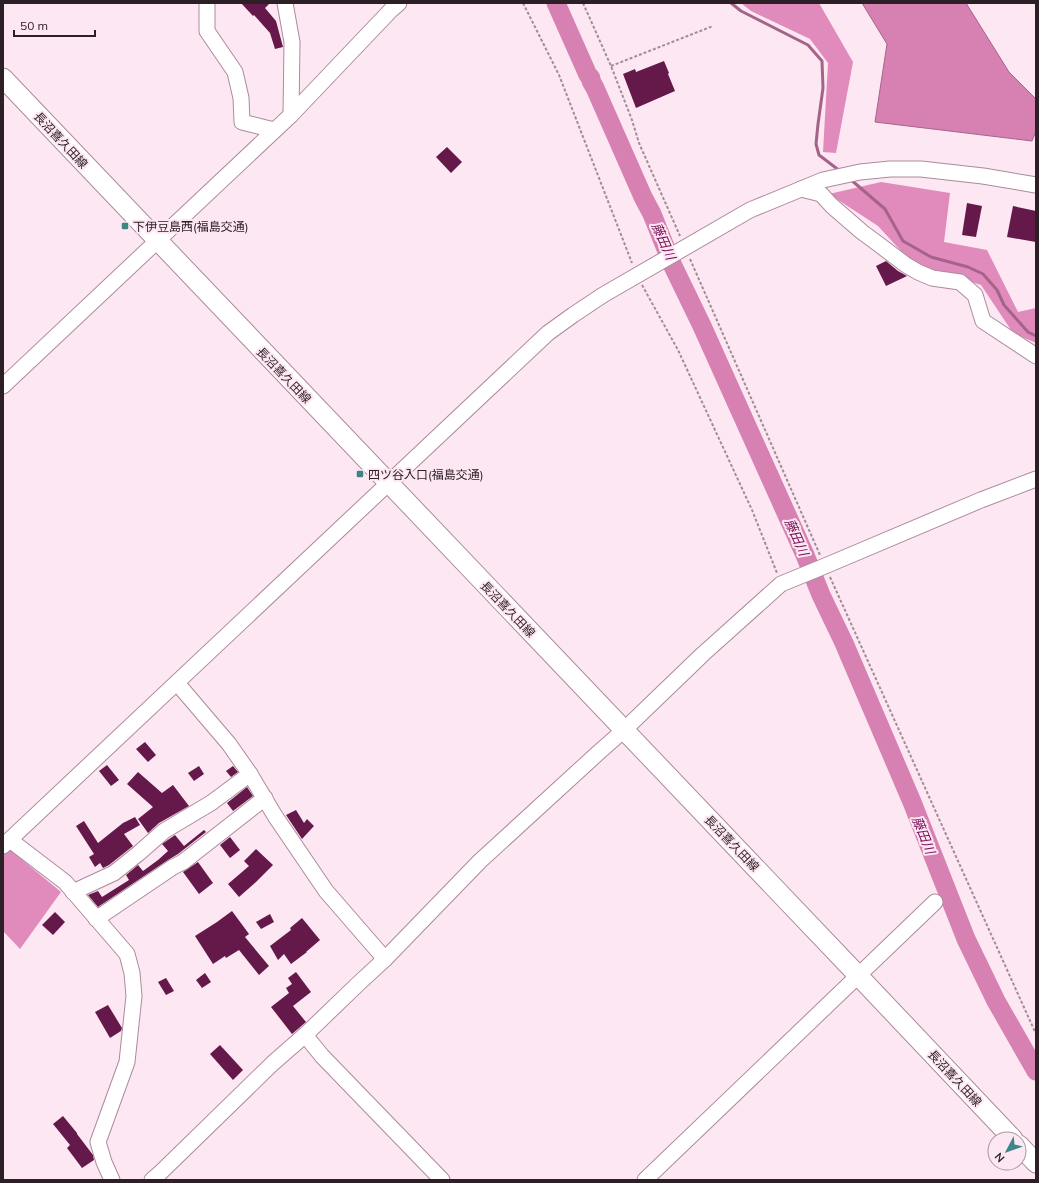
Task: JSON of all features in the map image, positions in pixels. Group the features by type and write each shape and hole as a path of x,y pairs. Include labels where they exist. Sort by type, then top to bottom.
{"main road":[{"name":"長沼喜久田線","path":"3,78 156,241 1005,1131"},
{"path":"1027,1153 1036,1163"}],"street":[{"path":"207,3 207,31 235,72 241,98 242,122 274,130"},
{"path":"285,3 292,42 291,114"},
{"path":"3,386 291,114 391,5"},
{"path":"112,1180 104,1162 98,1142 127,1062 134,996 132,973 127,954 65,882 7,843 548,333 573,315 685,247 750,210 823,180 860,172 890,169 920,169 983,176 1036,185"},
{"path":"801,189 821,194 832,206 862,232 906,265 932,278 960,282 975,295 983,321 1036,356"},
{"path":"152,1180 273,1063 305,1035 385,959 480,861 624,730 703,654 781,584 981,500 1036,479"},
{"path":"176,684 229,744 250,774 275,816 326,891 385,959"},
{"path":"73,892 114,873 164,831 211,804 250,774"},
{"path":"96,919 173,867 183,862 265,798"},
{"path":"645,1180 935,902"},
{"path":"305,1035 322,1056 442,1180"}],"path":[{"path":"523,3 559,75 637,276 678,350 752,510 781,584"},
{"path":"583,3 611,66 632,120 639,143 825,566 1036,1034"},
{"path":"611,66 713,26"}],"shaded area":[{"path":"741,3 819,3 853,62 836,153 823,152 828,63 810,39 751,11"},
{"path":"862,3 966,3 1009,72 1036,99 1036,131 1032,141 875,122 887,44"},
{"path":"881,182 950,193 944,242 987,250 1018,312 1036,308 1036,343 1013,333 981,285 912,263 878,226 829,194"},
{"path":"8,848 61,892 20,949 3,931 3,852"}],"building":[{"path":"241,3 270,3 265,8 276,21 283,47 275,49 270,33"},
{"path":"664,61 675,91 636,108 623,74 635,69 636,72"},
{"path":"447,147 462,162 451,173 436,157"},
{"path":"967,203 982,206 976,237 962,235"},
{"path":"1013,206 1036,211 1036,242 1007,237"},
{"path":"886,261 907,276 886,286 876,266"},
{"path":"145,742 156,755 148,762 136,749"},
{"path":"107,765 119,780 111,786 99,771"},
{"path":"199,766 204,774 194,781 188,773"},
{"path":"233,766 238,772 231,777 226,771"},
{"path":"138,772 162,793 173,785 189,806 159,823 148,833 138,819 153,807 127,784"},
{"path":"247,787 253,796 233,811 227,803"},
{"path":"296,810 304,823 307,819 314,826 302,839 286,815"},
{"path":"135,817 140,825 124,834 133,846 109,865 103,868 100,863 95,867 89,857 94,854 76,826 84,821 98,843 123,823"},
{"path":"204,830 206,832 178,854 98,907 88,895 98,891 102,897 129,880 126,875 138,865 143,871 168,851 162,844 175,835 184,846"},
{"path":"230,837 240,850 230,858 220,845"},
{"path":"256,849 273,865 239,897 228,884 249,866 244,861"},
{"path":"198,862 213,883 199,894 183,872"},
{"path":"232,911 249,934 245,937 269,966 259,975 239,950 226,958 225,956 213,964 195,936"},
{"path":"55,912 65,922 53,935 42,925"},
{"path":"270,914 274,922 261,929 256,922"},
{"path":"302,918 320,940 291,964 284,954 278,960 270,946 291,930 290,928"},
{"path":"296,972 311,992 293,1006 306,1022 292,1034 271,1007 289,993 286,988 292,984 288,978"},
{"path":"205,973 211,982 202,988 196,980"},
{"path":"166,978 174,991 166,995 158,982"},
{"path":"108,1005 122,1028 121,1031 110,1038 95,1012"},
{"path":"220,1045 243,1070 233,1080 210,1054"},
{"path":"63,1116 93,1155 94,1160 82,1168 67,1148 70,1145 53,1124"}],"waterway":[{"name":"藤田川","path":"556,3 652,214 672,264 702,326 805,555 821,595 844,643 912,802 966,939 996,1001 1036,1071"},
{"path":"731,3 741,11 808,45 822,61 823,88 816,144 819,155 840,171"},
{"path":"850,179 885,209 903,241 931,257 968,267 983,274 997,290 1004,305 1028,332 1036,336"}],"place":[{"name":"下伊豆島西(福島交通)","path":"125,226"},
{"name":"四ツ谷入口(福島交通)","path":"360,474"}]}
